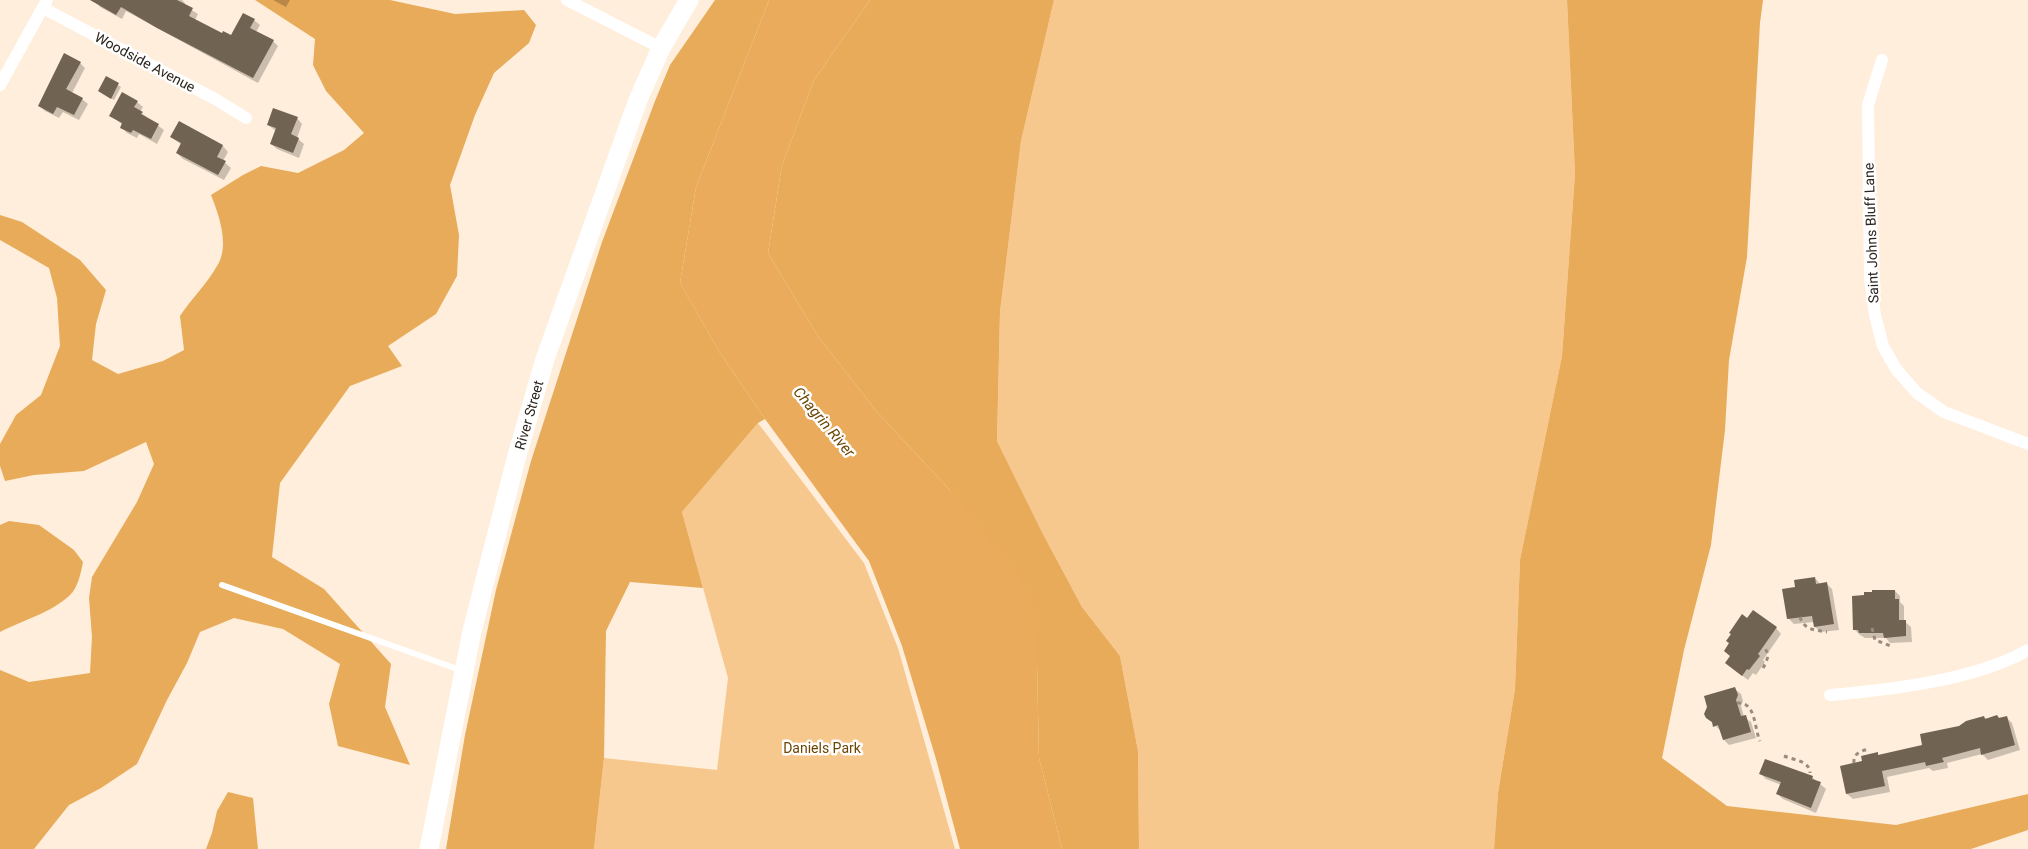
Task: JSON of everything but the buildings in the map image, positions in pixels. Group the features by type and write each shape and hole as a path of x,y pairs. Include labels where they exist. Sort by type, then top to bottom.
{"main road":[{"name":"River Street","path":"429,849 472,631 516,459 545,358 638,100 661,48 689,0"}],"street":[{"path":"567,0 661,48"},
{"path":"0,85 45,4"},
{"name":"Woodside Avenue","path":"45,4 246,118"},
{"name":"Saint Johns Bluff Lane","path":"1882,60 1868,105 1870,278 1874,315 1883,346 1896,369 1916,393 1944,412 2028,444"},
{"path":"1830,695 1872,691 1936,680 1985,667 2028,650"}],"lane":[{"path":"222,584 464,672"}],"path":[{"path":"1800,617 1808,628 1827,632"},
{"path":"1872,628 1874,640 1892,646"},
{"path":"1763,647 1768,652 1763,668"},
{"path":"1737,703 1742,702 1751,710 1755,730 1760,741"},
{"path":"1854,763 1853,759 1858,753 1869,749"},
{"path":"1784,756 1806,764 1809,767 1810,773"}],"green space":[{"path":"1054,0 1567,0 1575,174 1562,356 1520,560 1515,689 1498,793 1494,849 1139,849 1138,751 1120,656 1082,607 997,441 1000,312 1021,141"},
{"name":"Daniels Park","path":"758,423 864,563 898,648 955,849 594,849 604,758 717,770 728,678 682,512"}],"shaded area":[{"path":"255,0 390,0 455,14 524,10 536,25 529,43 494,73 475,115 450,185 459,235 457,276 436,314 388,346 402,366 350,386 280,483 272,557 324,589 391,664 385,707 410,765 338,746 329,704 340,664 283,629 234,618 200,632 187,663 167,700 137,764 101,788 69,805 34,849 0,849 0,670 29,682 90,673 92,637 89,598 92,577 137,502 154,464 146,442 84,471 34,475 5,481 0,466 0,444 16,415 41,395 60,346 57,298 49,268 0,240 0,215 22,222 80,260 106,290 96,324 92,360 118,374 163,361 184,350 180,316 213,273 221,258 223,249 220,221 211,195 261,166 298,173 344,150 364,133 326,91 313,65 315,39"},
{"path":"715,0 769,0 696,187 680,283 720,353 765,419 758,423 682,512 703,588 630,582 606,631 604,758 594,849 446,849 465,735 496,590 531,461 602,242 655,101 670,65"},
{"path":"870,0 1054,0 1021,141 1000,312 997,441 1082,607 1120,656 1138,751 1139,849 1062,849 1039,758 1037,662 950,490 877,412 818,336 768,253 782,165 814,80"},
{"path":"1567,0 1763,0 1760,23 1747,257 1729,360 1725,430 1711,545 1684,650 1662,758 1727,806 1896,825 2028,794 2028,830 1971,849 1494,849 1498,793 1515,689 1520,560 1562,356 1575,174"},
{"path":"9,521 39,525 74,550 83,562 77,584 70,595 54,607 0,632 0,525"},
{"path":"228,792 253,798 258,849 206,849 217,811"}],"water":[{"name":"Chagrin River","path":"769,0 870,0 814,80 782,165 768,253 818,336 877,412 950,490 1031,594 1037,662 1039,758 1062,849 960,849 936,759 902,646 869,561 765,419 720,353 680,283 696,187"}]}
